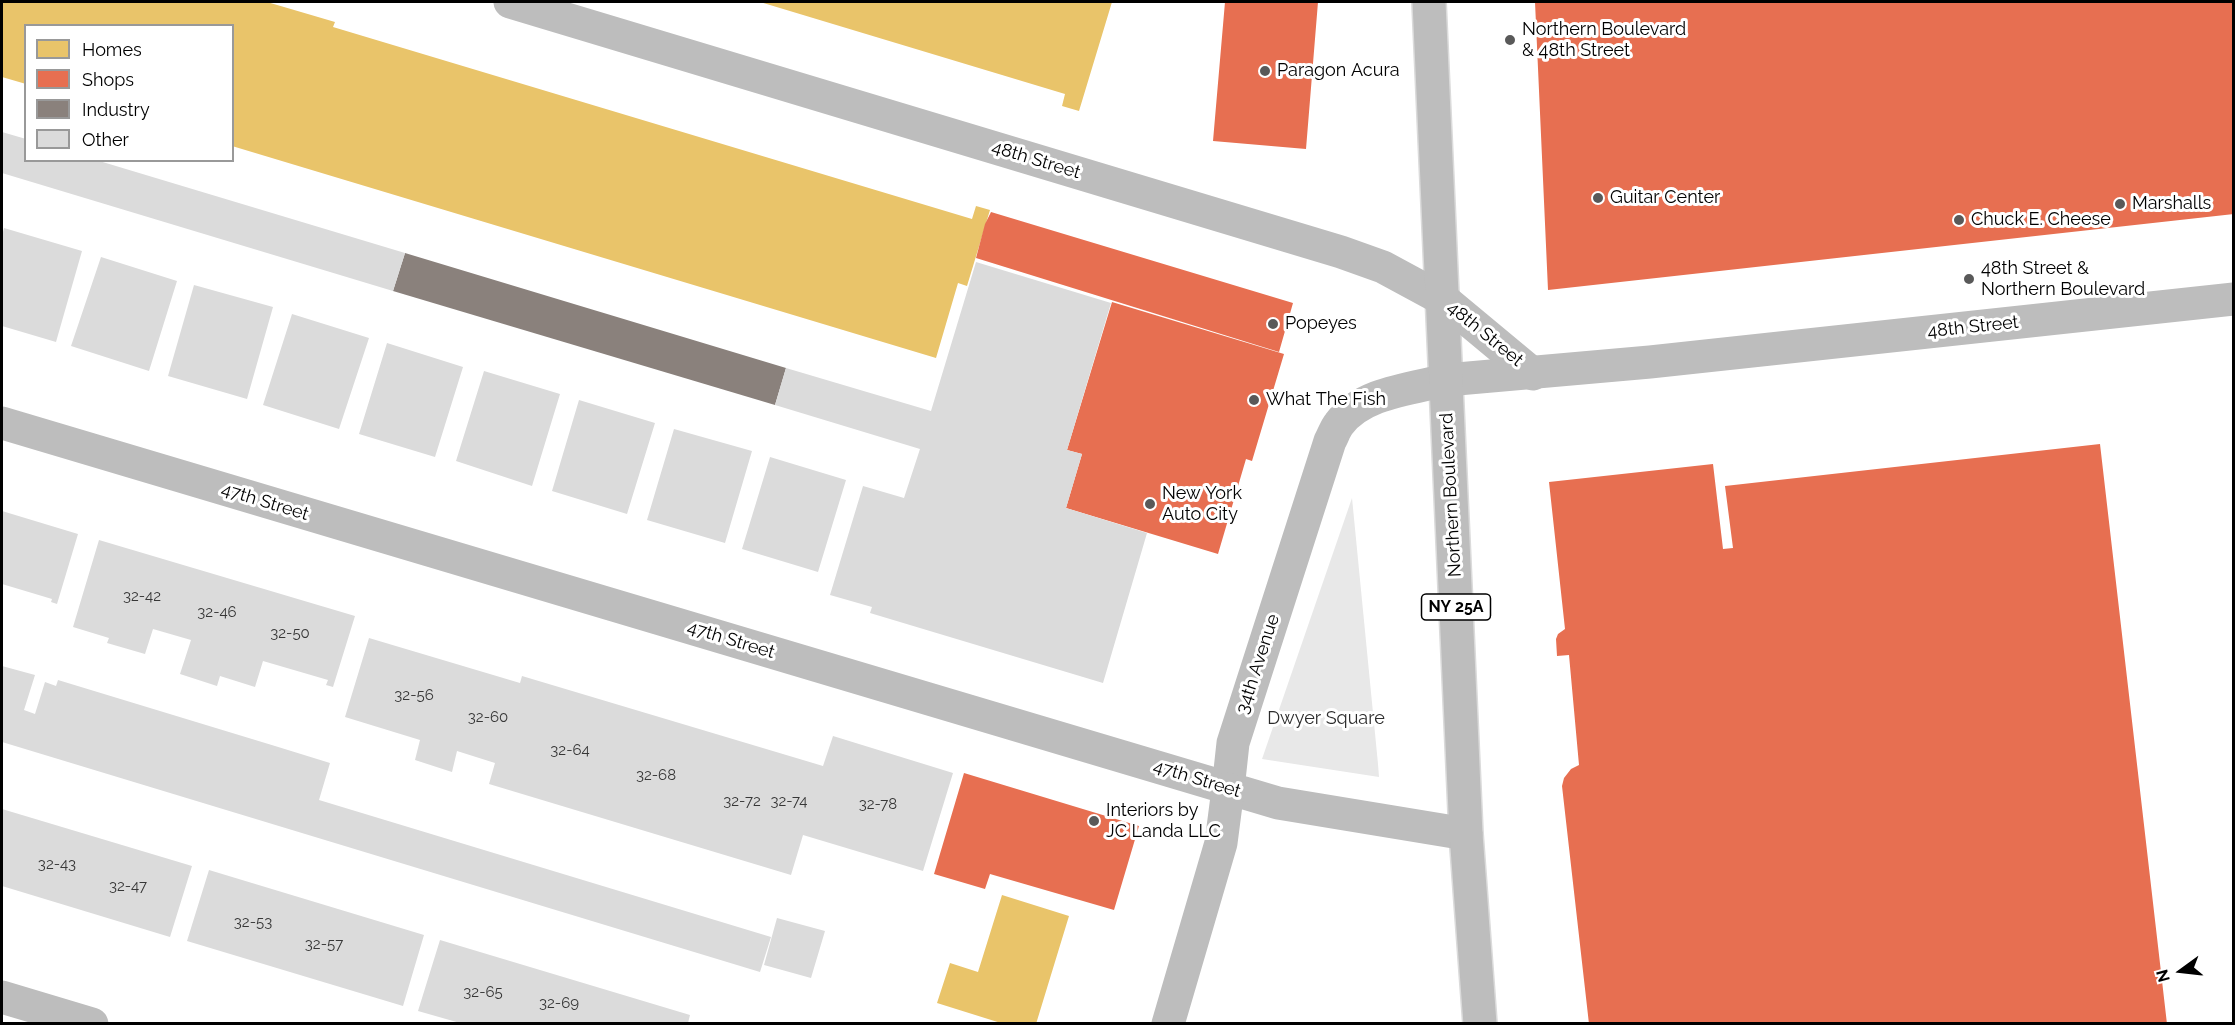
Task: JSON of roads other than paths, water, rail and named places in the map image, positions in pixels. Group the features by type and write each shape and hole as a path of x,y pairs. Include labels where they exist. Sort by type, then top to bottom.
{"street":[{"name":"48th Street","path":"510,2 1341,252 1383,267 1444,300 1533,374"},
{"name":"Northern Boulevard","path":"1429,2 1466,834 1480,1023"},
{"name":"48th Street","path":"1446,381 1533,374 2234,299"},
{"name":"34th Avenue","path":"1168,1023 1221,843 1233,743 1330,441 1338,424 1355,408 1374,398 1446,381"},
{"name":"47th Street","path":"2,423 1228,789 1297,808 1466,834"},
{"path":"2,997 92,1023"}],"place":[{"name":"Northern Boulevard & 48th Street","path":"1510,40"},
{"name":"Paragon Acura","path":"1265,71"},
{"name":"Guitar Center","path":"1598,198"},
{"name":"Marshalls","path":"2120,204"},
{"name":"Chuck E. Cheese","path":"1959,220"},
{"name":"48th Street & Northern Boulevard","path":"1969,279"},
{"name":"Popeyes","path":"1273,324"},
{"name":"What The Fish","path":"1254,400"},
{"name":"New York Auto City","path":"1150,504"},
{"name":"Interiors by JC Landa LLC","path":"1094,821"}],"park label":[{"name":"Dwyer Square","path":"1326,719"}]}
